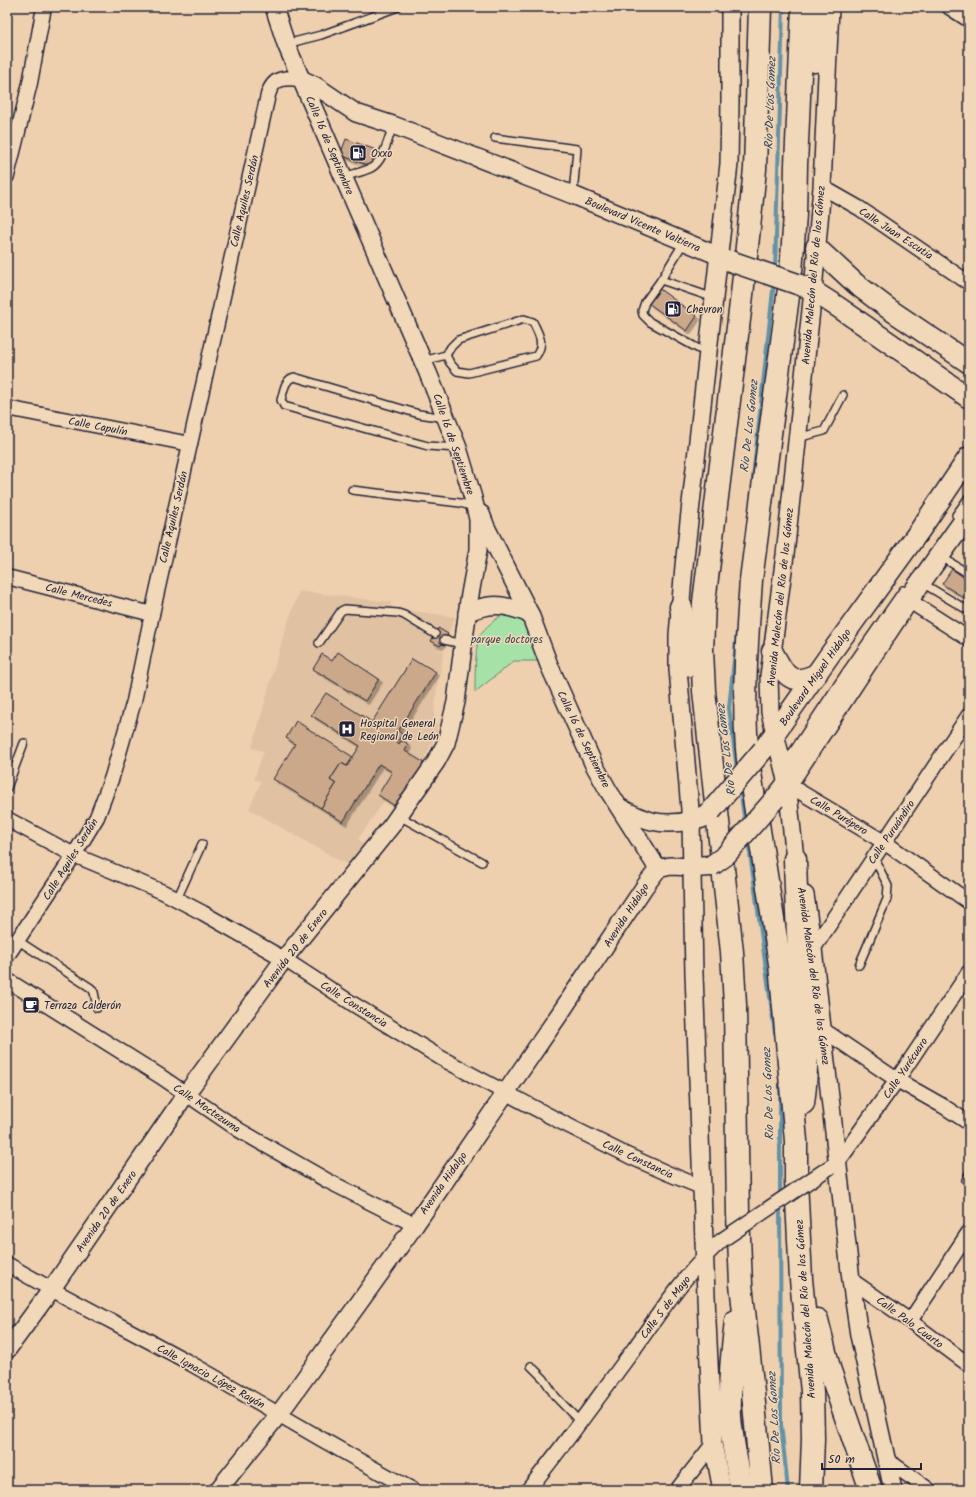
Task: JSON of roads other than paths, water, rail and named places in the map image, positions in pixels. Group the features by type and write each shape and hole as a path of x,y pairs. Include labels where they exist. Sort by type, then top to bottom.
{"main road":[{"path":"748,7 749,57 758,91"},
{"path":"760,7 755,169 751,215 702,626 702,651 714,805 732,952 735,1005 738,1214 741,1284 762,1490"},
{"name":"Avenida Malecón del Río de los Gómez","path":"804,7 791,273 751,580 748,624 745,731 748,760 780,964 796,1141 796,1180 801,1278 812,1392 813,1439 811,1490"},
{"path":"796,165 806,128 812,91 820,7"},
{"path":"816,247 856,284 969,363"},
{"name":"Boulevard Vicente Valtierra","path":"725,258 809,289 838,307 969,398"},
{"path":"838,307 838,299 841,293 846,288 856,284"},
{"name":"Boulevard Miguel Hidalgo","path":"691,821 703,818 772,742 790,710 920,530 969,458"},
{"path":"702,866 725,856 775,799 785,776 911,590 969,514"},
{"path":"681,607 690,661 701,752 714,805"},
{"path":"772,651 784,672 789,677 795,680 817,674"},
{"path":"795,859 797,925 805,1026 806,1060 805,1086 796,1141"},
{"path":"799,1230 821,1340 838,1397 871,1490"},
{"path":"741,1284 734,1336 730,1400 733,1441 742,1490"}],"street":[{"path":"7,176 9,161 30,83 44,7"},
{"name":"Calle 16 de Septiembre","path":"274,7 286,44 423,361 446,418 458,448 475,507 480,511 486,527 530,614 549,665 593,763 658,869"},
{"path":"722,1490 713,1444 704,1256 694,974 702,866 691,821 678,669 678,635 684,566 714,298 725,258 730,102 730,7"},
{"name":"Avenida Malecón del Río de los Gómez","path":"830,7 822,187 816,247 809,289 797,438 785,555 772,651 769,695 772,742 785,776 795,859 802,884 813,949 834,1164 859,1335 894,1490"},
{"path":"949,7 969,20"},
{"name":"Calle Aquiles Serdán","path":"7,956 74,855 97,817 112,777 134,701 152,614 270,88 278,80 287,78 301,79"},
{"name":"Boulevard Vicente Valtierra","path":"301,79 316,86 356,113 393,125 574,195 725,258"},
{"name":"Calle Juan Escutia","path":"822,187 859,208 969,283"},
{"name":"Calle Capulín","path":"7,408 190,444"},
{"name":"Avenida 20 de Enero","path":"7,1350 51,1290 186,1094 284,960 398,816 436,762 446,743 456,702 467,613 478,550 479,530 475,507"},
{"name":"Calle Mercedes","path":"7,577 152,614"},
{"path":"911,590 969,639"},
{"path":"467,613 484,606 497,605 509,607 530,614"},
{"name":"Calle Puruándiro","path":"813,949 969,715"},
{"name":"Calle Purépero","path":"785,776 884,842 969,902"},
{"name":"Boulevard Miguel Hidalgo","path":"619,807 643,819 659,824 691,821"},
{"name":"Calle Constancia","path":"7,818 74,855 177,899 223,923 441,1058 563,1123 667,1174 702,1186"},
{"path":"658,869 670,866 702,866"},
{"name":"Avenida Hidalgo","path":"218,1490 279,1414 415,1225 658,869"},
{"name":"Calle Yurécuaro","path":"834,1164 897,1080 969,972"},
{"name":"Calle Moctezuma","path":"7,980 160,1076 239,1130 328,1181 415,1225"},
{"path":"822,1029 897,1080 943,1106 969,1123"},
{"name":"Calle 5 de Mayo","path":"528,1490 704,1256 722,1240 834,1164"},
{"path":"910,1321 969,1232"},
{"name":"Calle Ignacio López Rayón","path":"7,1264 51,1290 186,1361 367,1465 414,1490"},
{"name":"Calle Palo Cuarto","path":"851,1280 910,1321 969,1365"},
{"path":"677,1490 713,1444"},
{"path":"887,1460 929,1490"}],"lane":[{"path":"286,44 321,35 398,7"},
{"path":"343,177 367,170 377,163 393,125"},
{"path":"495,138 577,149 574,195"},
{"path":"684,242 661,280 644,302 642,307 643,315 650,322 708,354"},
{"path":"661,280 714,298"},
{"path":"423,361 446,355 458,340 524,319 533,322 541,340 540,349 536,356 469,373 457,371 450,363 446,355"},
{"path":"446,418 419,414 294,377 287,382 281,400 284,406 428,446 458,448"},
{"path":"797,438 824,431 843,395"},
{"path":"772,742 899,573 969,468"},
{"path":"352,490 460,503 475,507"},
{"path":"951,523 969,497"},
{"path":"939,555 969,574"},
{"path":"911,590 969,611"},
{"path":"319,643 341,611 345,609 404,614 435,634"},
{"path":"444,640 463,644"},
{"path":"7,788 24,743"},
{"path":"398,816 482,862"},
{"path":"177,899 202,844"},
{"path":"859,965 887,899 888,886 873,858"},
{"path":"18,940 92,988 97,1008"},
{"path":"969,1174 966,1180 969,1182"},
{"path":"531,1366 544,1379 555,1396 580,1422"}],"waterway":[{"name":"Rio De Los Gomez","path":"775,270 783,7"},
{"name":"Rio De Los Gomez","path":"753,479 774,281"},
{"name":"Rio De Los Gomez","path":"737,631 729,708 737,769"},
{"name":"Rio De Los Gomez","path":"740,788 745,823"},
{"name":"Rio De Los Gomez","path":"748,839 775,1033"},
{"name":"Rio De Los Gomez","path":"780,1079 780,1196"},
{"name":"Rio De Los Gomez","path":"780,1205 781,1424 788,1490"}],"place":[{"name":"Oxxo","path":"358,153"},
{"name":"Chevron","path":"673,309"},
{"name":"Hospital General Regional de León","path":"347,729"},
{"name":"Terraza Calderón","path":"31,1005"}],"park label":[{"name":"parque doctores","path":"507,639"}]}
